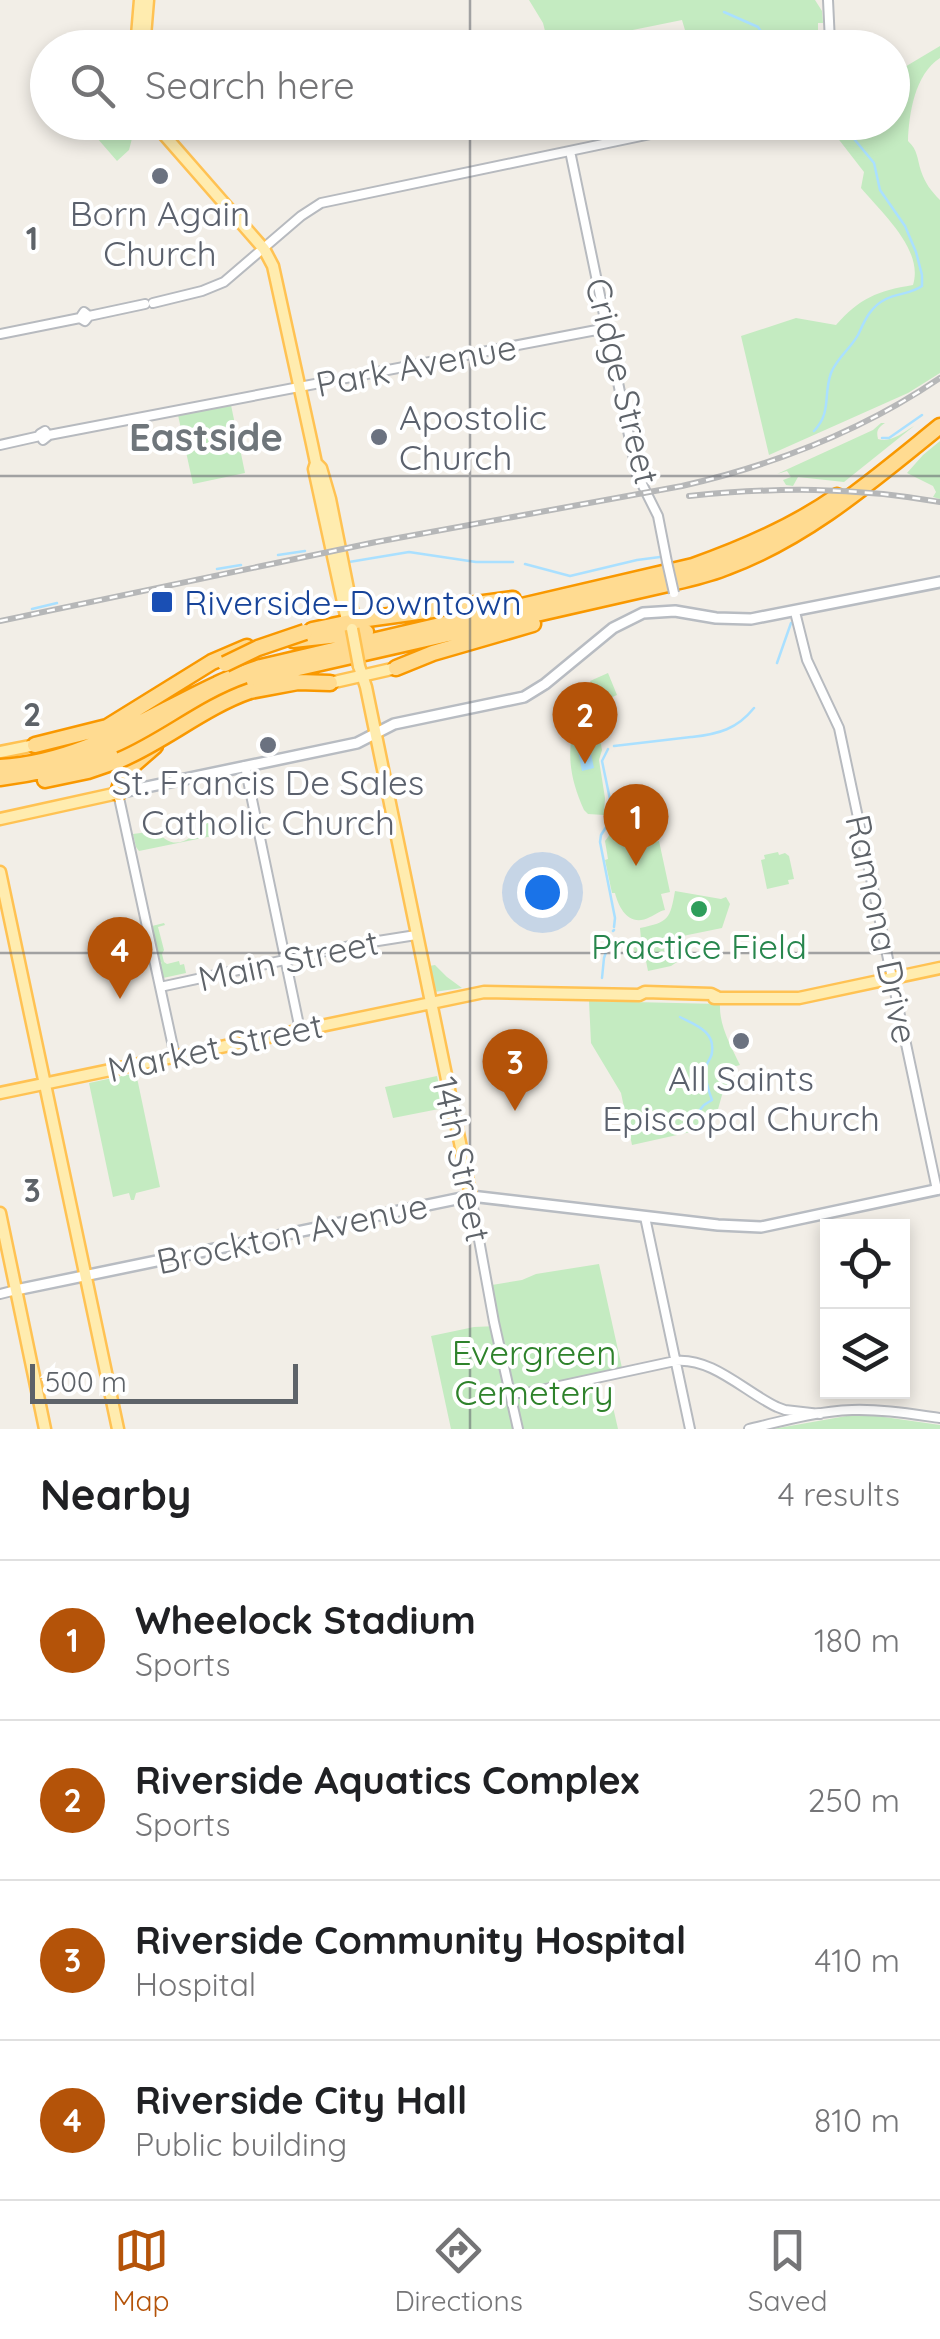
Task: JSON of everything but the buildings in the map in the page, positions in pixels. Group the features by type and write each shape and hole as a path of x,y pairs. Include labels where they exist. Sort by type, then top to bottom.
{"highway":[{"path":"0,767 48,760 101,742 261,666 673,572 738,550 817,510 940,415"},
{"path":"0,782 107,752 221,692 268,675 585,604 725,568 822,519 940,426"},
{"path":"122,733 225,664 305,632 522,598 549,600"},
{"path":"396,668 567,614 585,604"},
{"path":"35,744 107,727 212,662 251,646 382,630 447,616 460,619"},
{"path":"428,674 432,658 456,646"},
{"path":"0,782 64,777 120,760 250,691 298,682 330,683"},
{"path":"118,792 124,773 170,732 208,707 221,692"}],"main road":[{"path":"138,30 140,0"},
{"path":"146,30 148,0"},
{"name":"14th Street","path":"169,140 264,249 273,266 316,462 322,468 332,512 353,614 351,623 360,671 358,686 394,823 471,1196"},
{"name":"14th Street","path":"171,140 174,145"},
{"path":"0,819 357,743 394,724 516,700 531,694 621,622 643,613 675,610 740,620 940,582"},
{"path":"330,683 360,671 396,668"},
{"name":"14th Street","path":"373,736 383,804 406,889"},
{"path":"0,752 35,744"},
{"path":"383,804 394,823"},
{"path":"0,872 118,1429"},
{"name":"Market Street","path":"0,1093 490,991 799,998 940,968"},
{"name":"Brockton Avenue","path":"16,1290 471,1196 744,1228 938,1190"},
{"path":"0,1213 45,1429"}],"street":[{"path":"828,0 829,30"},
{"path":"0,334 221,284 300,216 321,203 622,140"},
{"name":"Cridge Street","path":"570,151 638,474 658,516 675,610"},
{"name":"Park Avenue","path":"0,445 607,328"},
{"name":"Ramona Drive","path":"795,612 812,674 838,728 938,1190"},
{"path":"245,766 300,1030"},
{"path":"118,792 175,1056"},
{"name":"Main Street","path":"160,987 359,944 416,936"},
{"name":"14th Street","path":"471,1196 518,1429"},
{"path":"646,1217 690,1429"},
{"name":"Brockton Avenue","path":"0,1294 16,1290"},
{"path":"511,1392 527,1394 687,1359 702,1363 784,1410 820,1414"},
{"path":"748,1429 850,1410 940,1418"}],"green space":[{"path":"529,0 815,0 823,23 818,23 818,30 685,30 682,20 633,30 545,30"},
{"path":"940,46 940,58 919,84 910,118 910,64"},
{"path":"99,140 132,140 129,150 117,161"},
{"path":"839,140 908,140 926,183 940,200 940,373 908,393 769,455 741,336 796,318 836,325 870,297 913,285 915,272 907,246 861,188 864,172"},
{"path":"231,405 245,473 193,484 178,415"},
{"path":"885,423 877,436 883,440 914,426 844,482 798,477 793,486 783,480 791,477 787,471 777,474 873,430"},
{"path":"940,441 940,499 933,497 933,486 907,473"},
{"path":"608,673 617,695 599,703 590,681"},
{"path":"596,718 602,750 599,760 604,815 584,810 571,766 575,721"},
{"path":"213,815 217,835 139,851 136,847 133,834 156,830 172,842 194,839 203,817"},
{"path":"628,823 647,830 654,842 659,841 670,892 661,894 665,910 643,920 631,918 619,905 612,893 605,860 605,841 617,827"},
{"path":"778,852 789,856 794,879 767,889 761,860 764,855"},
{"path":"675,891 726,897 730,904 722,928 673,938 677,962 648,971 645,956 636,958 632,941 641,939 640,928 666,918"},
{"path":"164,923 158,927 164,962 179,961 186,973 163,978 152,926"},
{"path":"435,965 462,988 434,992 429,966"},
{"path":"589,1001 720,1004 724,1028 740,1065 725,1069 728,1084 713,1127 632,1145 621,1093 591,1043"},
{"path":"136,1073 160,1187 136,1193 131,1200 129,1193 113,1197 89,1083"},
{"path":"437,1076 444,1108 393,1118 385,1087"},
{"name":"Evergreen Cemetery","path":"599,1264 622,1368 594,1376 600,1407 613,1407 618,1429 451,1429 431,1336 498,1326 492,1285"},
{"path":"852,1415 940,1425 940,1429 773,1429"}],"water":[{"path":"587,734 594,768 582,771 575,736"}],"waterway":[{"path":"724,12 760,30"},
{"path":"814,431 825,410 831,373 869,314 886,299 922,286 916,252 905,226 880,190 874,163 855,140"},
{"path":"882,438 889,438 922,415"},
{"path":"278,555 305,551"},
{"path":"349,562 409,552 476,562 513,562"},
{"path":"525,564 570,576 660,557"},
{"path":"217,569 241,565"},
{"path":"32,609 57,603"},
{"path":"777,663 791,623"},
{"path":"692,737 727,729 754,708"},
{"path":"614,746 691,737"},
{"path":"608,749 602,761 612,817"},
{"path":"610,821 600,842 614,927"},
{"path":"602,978 611,937"},
{"path":"680,1017 703,1030 712,1045 706,1071 712,1100 685,1128"}],"railway":[{"path":"0,621 376,542 716,478 783,457 848,430 940,378"},
{"path":"689,496 815,490 940,502"}],"place":[{"name":"Born Again Church","path":"160,176"},
{"name":"Apostolic Church","path":"379,437"},
{"name":"Riverside–Downtown","path":"162,602"},
{"name":"St. Francis De Sales Catholic Church","path":"268,745"},
{"name":"Riverside Aquatics Complex","path":"585,764"},
{"name":"Wheelock Stadium","path":"636,866"},
{"name":"Practice Field","path":"699,909"},
{"name":"Riverside City Hall","path":"120,999"},
{"name":"All Saints Episcopal Church","path":"741,1041"},
{"name":"Riverside Community Hospital","path":"515,1111"}],"district":[{"name":"Eastside","path":"206,437"}]}
